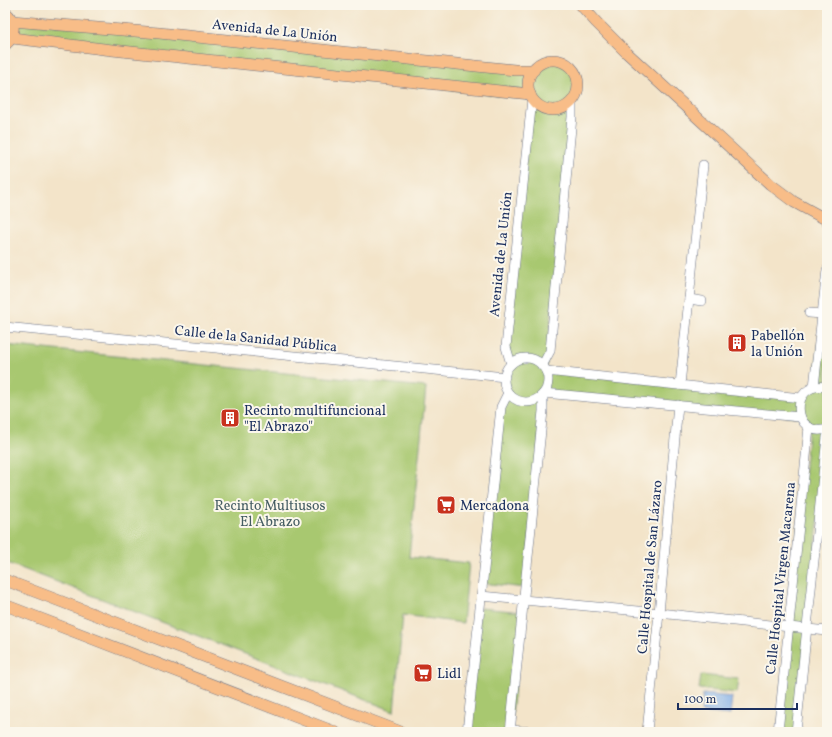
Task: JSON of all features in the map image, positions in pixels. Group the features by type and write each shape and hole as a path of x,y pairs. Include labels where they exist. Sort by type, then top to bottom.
{"main road":[{"path":"581,5 627,53 770,184 794,202 827,220"},
{"path":"586,5 589,13 596,22"},
{"path":"5,12 12,21 14,28 8,42 119,51 531,96"},
{"name":"Avenida de La Unión","path":"12,21 159,33 470,65 534,70"},
{"path":"555,60 564,63 576,74 578,84 577,94 565,107 556,110 539,106 531,96 528,84 530,75 534,70 546,61 555,60"},
{"path":"5,580 401,732"},
{"path":"5,605 335,732"}],"street":[{"name":"Avenida de La Unión","path":"511,364 506,347 531,96"},
{"path":"544,368 550,350 572,117 572,101"},
{"path":"680,385 703,165"},
{"path":"814,387 827,270"},
{"path":"689,299 702,301"},
{"path":"808,313 822,314"},
{"name":"Calle de la Sanidad Pública","path":"5,328 505,377"},
{"path":"534,732 511,731 543,411 543,393 548,382 544,368 537,361 530,359 517,360 507,368 505,387 508,394 513,398 526,402 533,401 543,393 800,417"},
{"path":"544,368 801,398"},
{"path":"827,387 820,386 808,390 801,398 799,404 800,417 804,423 816,430 827,429"},
{"path":"467,732 501,407 508,394"},
{"name":"Calle Hospital de San Lázaro","path":"647,732 678,405"},
{"name":"Calle Hospital Virgen Macarena","path":"778,732 809,427"},
{"path":"796,732 827,437"},
{"path":"481,596 827,631"}],"green space":[{"path":"5,12 12,21 535,68 544,62 553,60 562,62 569,66 577,81 576,91 572,101 546,371 801,398 814,387 827,270 827,437 796,732 778,732 809,427 800,417 543,394 525,588 482,583 501,407 508,393 505,386 505,378 511,364 506,347 532,99 12,38 5,45"},
{"name":"Recinto Multiusos El Abrazo","path":"5,345 426,387 409,557 469,563 463,623 403,615 394,711 5,562"},
{"path":"480,608 523,612 510,732 467,732"},
{"path":"701,675 739,679 737,693 699,689"}],"water":[{"path":"703,694 732,697 730,715 701,712"}],"place":[{"name":"Pabellón la Unión","path":"737,343"},
{"name":"Recinto multifuncional \"El Abrazo\"","path":"230,418"},
{"name":"Mercadona","path":"446,505"},
{"name":"Lidl","path":"423,673"}]}
